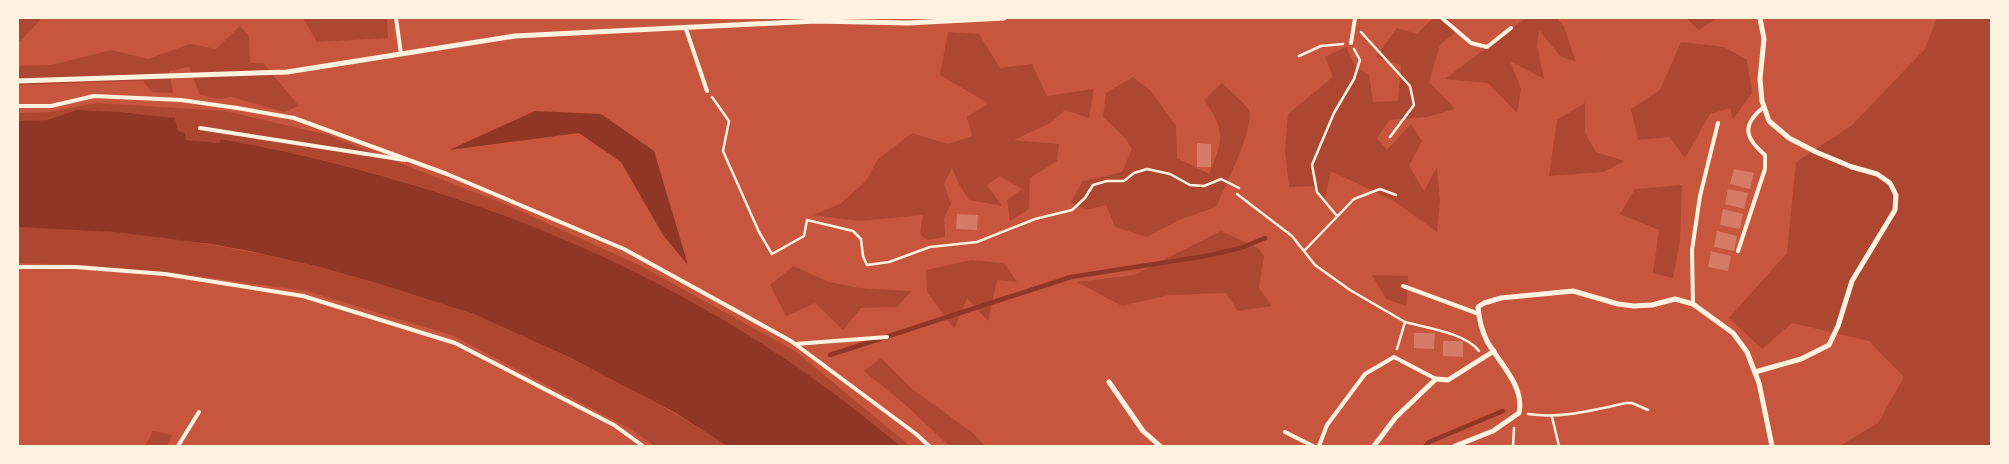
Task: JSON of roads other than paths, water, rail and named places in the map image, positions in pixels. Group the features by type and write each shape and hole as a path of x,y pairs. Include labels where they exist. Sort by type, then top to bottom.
{"street":[{"path":"18,81 287,72 516,36 816,21 908,23 1004,18"},
{"path":"1755,372 1801,358 1829,346 1838,326 1852,281 1896,210 1896,195 1890,182 1877,174 1852,167 1816,152 1789,138 1769,121 1762,101 1760,79 1764,39 1760,18"},
{"path":"1458,446 1493,430 1519,413 1521,404 1516,385 1486,339 1478,314 1478,307 1484,303 1501,298 1572,291 1618,304 1634,306 1652,305 1675,299 1693,304 1733,333 1747,352 1760,383 1772,446"},
{"path":"1374,446 1396,417 1436,379 1448,380 1494,351"},
{"path":"1109,382 1143,431 1160,446"}],"lane":[{"path":"396,18 401,54"},
{"path":"1351,43 1355,18"},
{"path":"1442,18 1471,43 1487,47 1511,28"},
{"path":"686,29 707,91"},
{"path":"18,106 50,106 94,96 181,100 218,105 294,118 448,174 624,249 795,344 929,446"},
{"path":"1738,251 1765,169 1765,155 1752,144 1749,134 1749,123 1754,115 1764,107"},
{"path":"1693,304 1692,250 1694,232 1700,196 1718,123"},
{"path":"200,128 414,162"},
{"path":"18,267 75,268 166,274 303,296 455,343 614,425 643,446"},
{"path":"1403,286 1478,314"},
{"path":"795,344 887,337"},
{"path":"1319,446 1327,425 1365,374 1394,357 1436,379"},
{"path":"178,446 199,412"},
{"path":"1285,432 1313,446"}],"waterway":[{"path":"830,355 1071,277 1206,256 1241,248 1265,238"},
{"path":"1425,446 1429,442 1503,411"}]}
